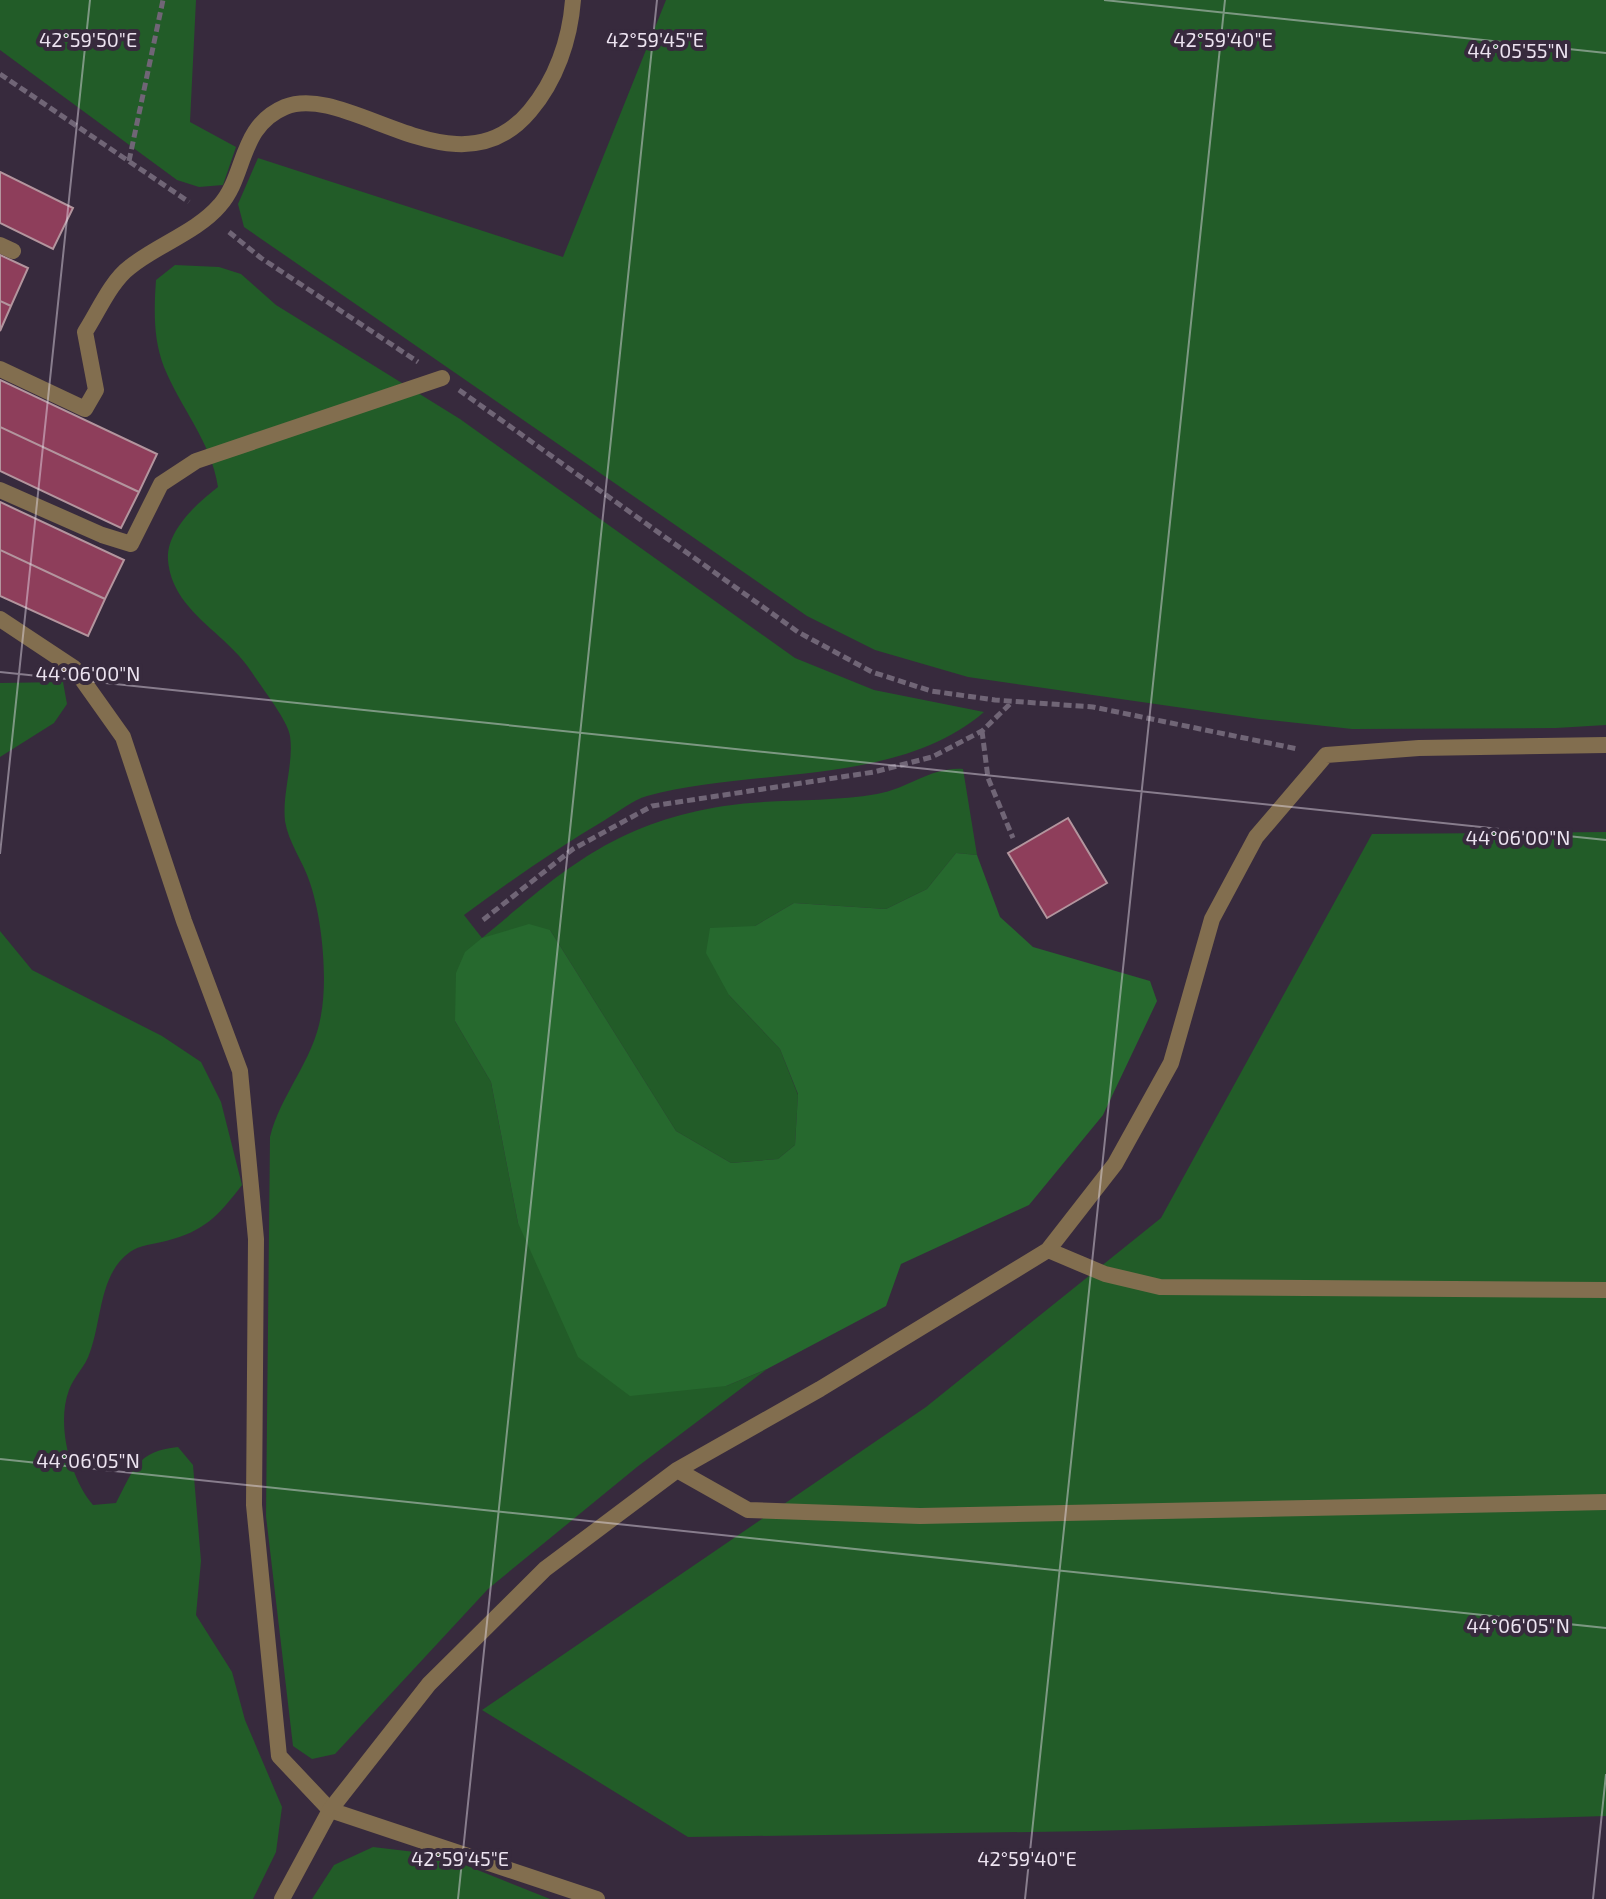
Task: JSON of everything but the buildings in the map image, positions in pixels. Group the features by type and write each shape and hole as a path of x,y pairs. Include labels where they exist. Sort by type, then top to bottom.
{"street":[{"path":"0,369 85,409 96,390 85,332 127,269 220,205 232,184 243,150 267,119 286,106 311,104 406,135 447,142 485,141 516,128 540,99 560,62 573,0"},
{"path":"0,490 102,535 131,544 161,484 196,461 442,378"},
{"path":"0,619 74,668 123,737 184,921 240,1071 256,1239 254,1505 279,1756 330,1810 597,1899"},
{"path":"282,1899 330,1810 429,1684 545,1569 677,1470 820,1389 1048,1250 1115,1164 1171,1063 1212,919 1256,837 1326,755 1419,748 1606,745"},
{"path":"1048,1250 1105,1274 1160,1287 1606,1290"},
{"path":"677,1470 748,1510 764,1511 920,1516 1606,1502"}],"path":[{"path":"129,161 163,0"},
{"path":"0,74 208,215 261,258 442,378 798,632 887,677 931,691 1093,707 1326,755"},
{"path":"483,920 573,849 652,806 874,772 932,757 982,731 1013,701"},
{"path":"982,731 988,778 1013,838"}],"green space":[{"path":"0,0 196,0 190,122 236,147 223,185 199,187 177,180 0,50"},
{"path":"666,0 1606,0 1606,725 1352,729 1260,719 968,677 875,650 807,616 244,227 238,204 258,158 563,257"},
{"path":"175,265 219,267 241,274 276,305 460,419 795,658 874,690 984,712 949,736 910,753 867,764 688,787 647,796 551,854 464,915 482,938 592,853 621,837 685,814 743,804 877,794 940,771 963,769 977,855 956,853 927,889 886,909 794,903 755,926 729,995 780,1049 798,1095 795,1145 778,1159 731,1163 676,1131 550,930 455,1021 491,1082 518,1223 726,1386 767,1369 637,1467 488,1589 335,1754 312,1759 293,1746 266,1516 270,1137 317,1031 323,1000 323,948 314,897 285,821 290,736 285,722 242,659 179,594 168,560 177,528 192,509 218,487 209,455 171,382 158,346 156,280"},
{"path":"63,682 67,704 54,723 0,757 0,683"},
{"path":"1606,832 1606,1816 1092,1831 688,1837 482,1710 926,1407 1161,1218 1372,834"},
{"path":"956,853 977,855 1000,917 1033,947 1150,981 1157,1001 1103,1115 1029,1205 901,1264 886,1306 767,1369 726,1386 630,1396 578,1357 518,1223 491,1082 455,1021 456,973 465,952 482,938 529,924 550,930 676,1131 731,1163 778,1159 795,1145 798,1094 780,1049 729,995 706,953 710,928 755,926 794,903 886,909 927,889"},
{"path":"0,931 32,970 162,1036 201,1062 221,1102 242,1185 218,1214 201,1227 179,1237 138,1248 120,1261 107,1285 88,1357 69,1390 64,1419 72,1466 93,1505 116,1503 138,1464 164,1449 178,1447 193,1465 201,1561 196,1615 232,1672 245,1720 282,1807 276,1852 253,1899 0,1899"},
{"path":"373,1847 440,1855 550,1899 312,1899 334,1865"}]}
